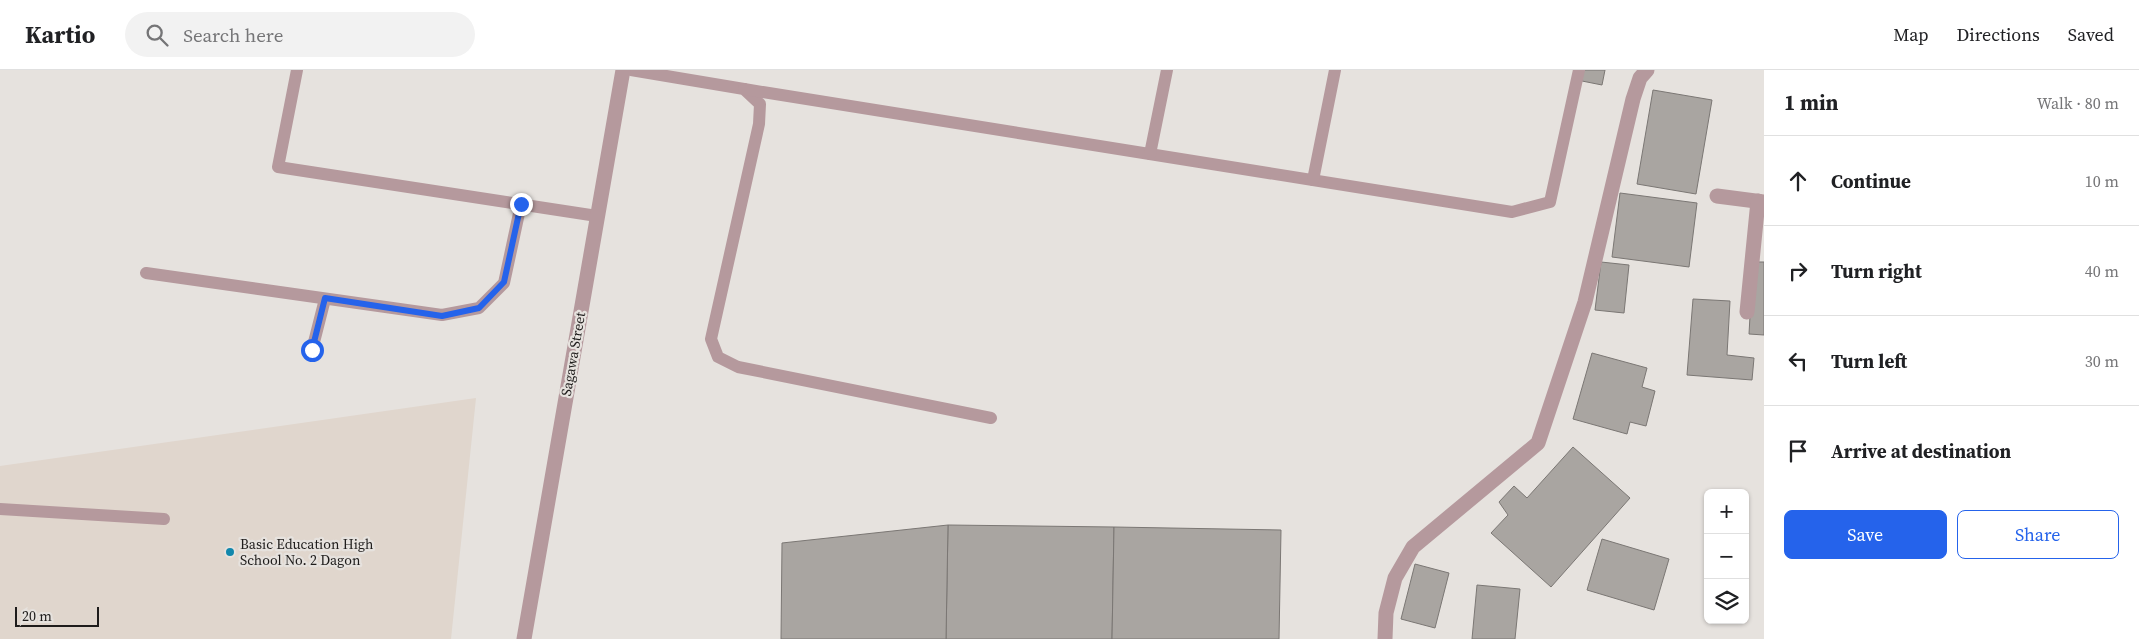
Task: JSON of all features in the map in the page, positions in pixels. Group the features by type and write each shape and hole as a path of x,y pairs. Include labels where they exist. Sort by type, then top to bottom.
{"street":[{"name":"Sagawa Street","path":"524,639 623,70"},
{"path":"1385,639 1386,613 1396,578 1413,547 1538,442 1585,302 1633,99 1640,78 1647,70"},
{"path":"1717,196 1761,202 1747,312"}],"lane":[{"path":"297,70 278,167 597,216"},
{"path":"631,70 1512,212 1550,202 1579,70"},
{"path":"1150,154 1167,70"},
{"path":"1313,180 1335,70"},
{"path":"744,89 760,104 759,124 711,339 718,357 738,367 990,418"},
{"path":"146,273 442,316 479,308 504,282 521,204"},
{"path":"312,350 325,298"},
{"path":"0,509 164,519"}],"shaded area":[{"name":"Basic Education High School No. 2 Dagon","path":"476,398 451,639 0,639 0,466"}],"building":[{"path":"1579,70 1605,70 1602,85 1577,80"},
{"path":"1653,90 1712,100 1696,194 1637,184"},
{"path":"1620,193 1697,203 1689,267 1612,257"},
{"path":"1601,262 1629,265 1624,313 1595,310"},
{"path":"1753,262 1764,262 1764,335 1749,334"},
{"path":"1693,299 1730,301 1727,355 1754,358 1752,380 1687,375"},
{"path":"1592,353 1647,368 1642,387 1655,391 1646,426 1630,422 1627,434 1573,419"},
{"path":"1573,447 1630,498 1551,587 1491,533 1508,515 1499,502 1514,486 1527,498"},
{"path":"948,525 1114,527 1112,639 946,639"},
{"path":"948,525 946,639 781,639 782,543"},
{"path":"1114,527 1281,530 1279,639 1112,639"},
{"path":"1602,539 1669,559 1654,610 1587,590"},
{"path":"1415,564 1449,573 1435,628 1401,619"},
{"path":"1477,585 1520,589 1515,639 1472,639"}],"place":[{"name":"Basic Education High School No. 2 Dagon","path":"230,552"}],"route":[{"path":"312,350 325,298 442,316 479,308 504,282 521,204"}]}
